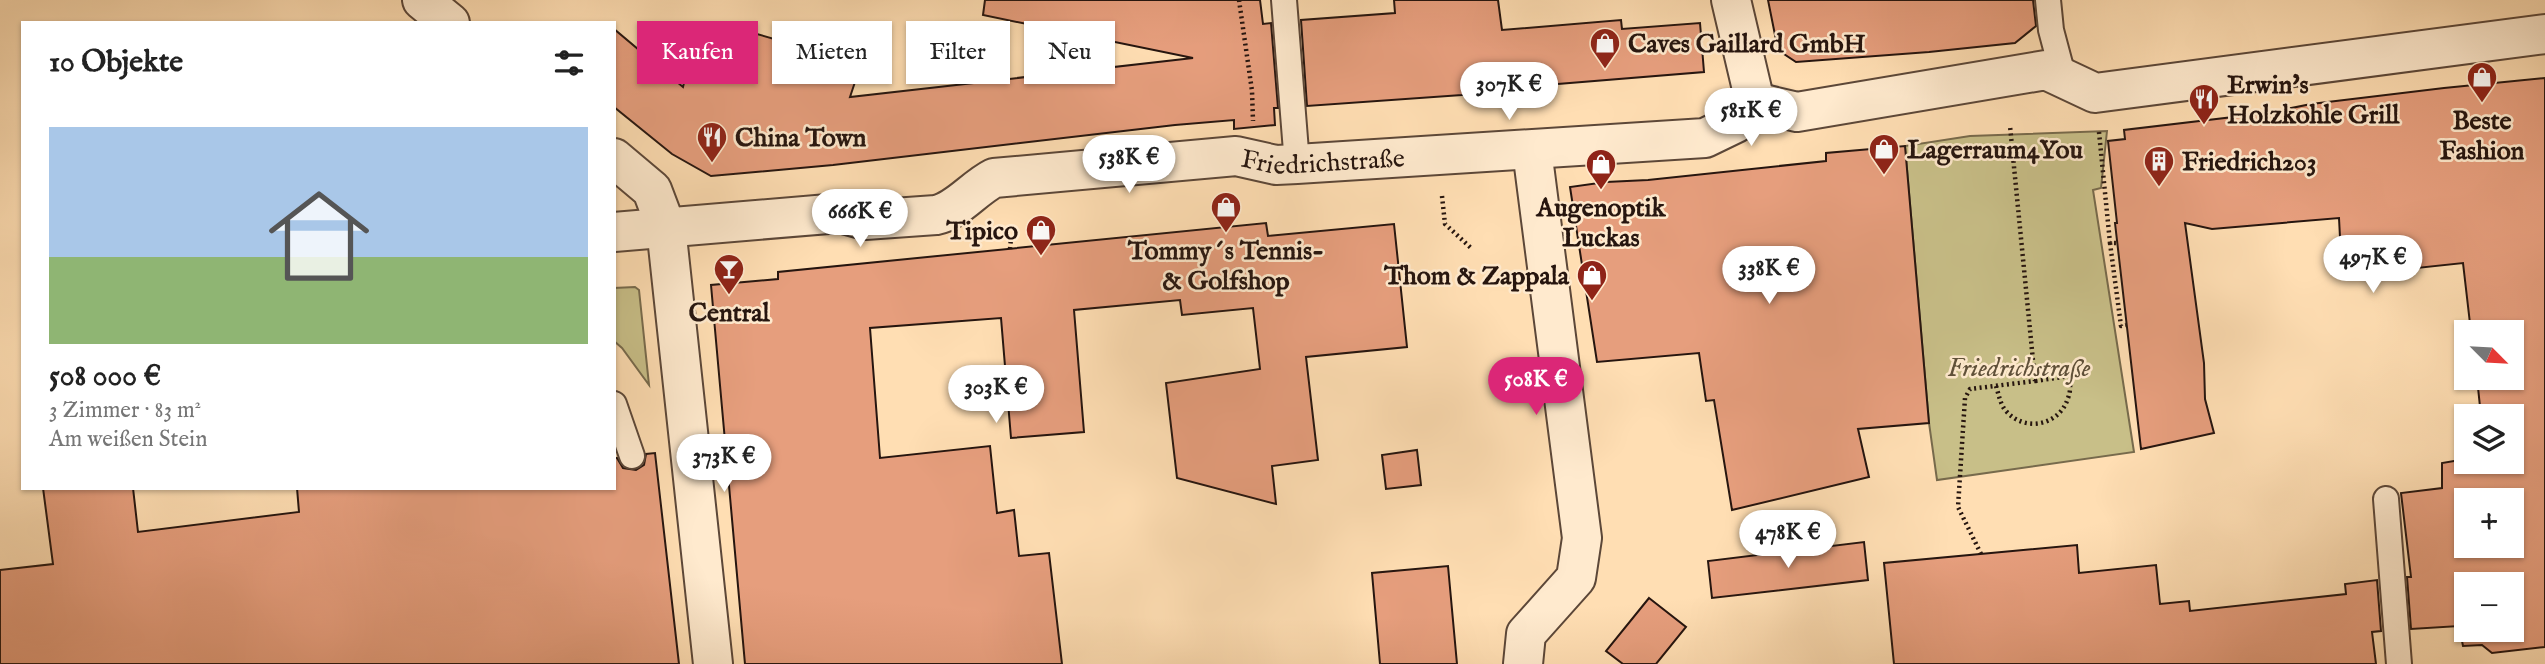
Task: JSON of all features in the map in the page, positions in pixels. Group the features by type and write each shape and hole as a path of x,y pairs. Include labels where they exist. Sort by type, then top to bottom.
{"street":[{"path":"422,0 448,21"},
{"path":"1731,0 1755,102 1797,112 2046,70 2095,93 2545,34"},
{"name":"Friedrichstraße","path":"616,232 840,213 865,220 936,215 945,213 994,178 1236,156 1276,165 1704,138 1736,123 1755,102"},
{"path":"1524,664 1526,634 1576,578 1582,538 1547,149"},
{"path":"616,160 652,190 666,227 713,664"}],"lane":[{"path":"1283,0 1297,164"},
{"path":"2048,0 2051,30 2064,79"},
{"path":"616,410 632,456"},
{"path":"2386,499 2399,664"}],"path":[{"path":"1239,0 1252,91 1254,129"},
{"path":"2098,124 2121,326 2126,325"},
{"path":"2010,126 2035,381"},
{"path":"1442,195 1445,224 1471,248"},
{"path":"1010,238 1010,249"},
{"path":"2110,243 2117,243"},
{"path":"1981,554 1958,507 1965,398 1970,389 2070,376 2068,400 2061,412 2038,424 2027,424 2006,411 1996,386"}],"green space":[{"name":"Friedrichstraße","path":"2107,131 2101,188 2093,190 2134,452 1937,480 1929,423 1905,146 1970,136"},
{"path":"635,287 639,290 649,385 616,343 616,288"}],"building":[{"path":"985,0 1260,0 1263,24 1271,23 1278,108 1274,108 1275,125 1234,129 1234,120 1175,125 833,165 711,176 672,154 616,109 616,31 637,48 637,84 679,84 683,87 684,84 758,84 758,34 772,38 772,84 854,84 850,97 964,84 1010,84 1010,79 1024,77 1024,84 1115,84 1115,67 1193,58 1115,42 1115,21 1024,21 1024,23 983,15"},
{"path":"1394,0 1498,0 1502,30 1621,20 1622,29 1700,23 1704,72 1509,88 1462,95 1307,106 1301,20 1395,13"},
{"path":"1768,0 2033,0 2036,26 2015,43 1796,62 1778,50"},
{"path":"2545,78 2545,647 2492,653 2482,645 2463,646 2462,642 2524,642 2524,572 2454,572 2454,626 2411,629 2407,577 2411,577 2401,493 2442,488 2442,463 2454,461 2454,474 2524,474 2524,404 2480,404 2478,390 2524,390 2524,320 2470,320 2463,263 2342,276 2339,218 2212,229 2185,223 2204,363 2205,399 2214,433 2141,449 2108,141 2125,139 2124,130 2267,113 2311,104"},
{"path":"1905,146 1929,423 1858,429 1869,477 1732,510 1714,400 1706,401 1699,353 1597,362 1570,187 1826,161 1826,153"},
{"path":"1266,223 1268,236 1394,224 1407,347 1306,357 1318,460 1272,466 1276,504 1177,478 1166,383 1260,369 1253,308 1182,315 1180,300 1074,310 1084,432 1011,438 1001,318 870,328 880,458 990,446 997,513 1014,510 1019,556 1049,553 1062,664 745,664 711,285 778,279 778,272"},
{"path":"1417,450 1421,485 1386,489 1382,455"},
{"path":"655,453 679,664 0,664 0,570 53,564 43,490 133,490 138,532 299,512 297,490 616,490 616,458 623,468 636,470 644,465 646,454"},
{"path":"1864,542 1868,580 1712,598 1708,561"},
{"path":"2077,545 2079,573 2156,565 2160,604 2189,601 2190,611 2346,594 2345,584 2377,580 2381,631 2372,632 2376,664 1894,664 1884,563"},
{"path":"1448,566 1457,664 1380,664 1372,573"},
{"path":"1649,598 1686,627 1656,664 1623,664 1606,651"}],"place":[{"name":"Caves Gaillard GmbH","path":"1605,70"},
{"name":"Beste Fashion","path":"2482,104"},
{"name":"Erwin's Holzkohle Grill","path":"2204,126"},
{"name":"China Town","path":"712,164"},
{"name":"Lagerraum4You","path":"1884,176"},
{"name":"Friedrich203","path":"2159,188"},
{"name":"Augenoptik Luckas","path":"1601,191"},
{"name":"Tommy´s Tennis- & Golfshop","path":"1226,234"},
{"name":"Tipico","path":"1041,257"},
{"name":"Central","path":"729,296"},
{"name":"Thom & Zappala","path":"1592,302"}]}
